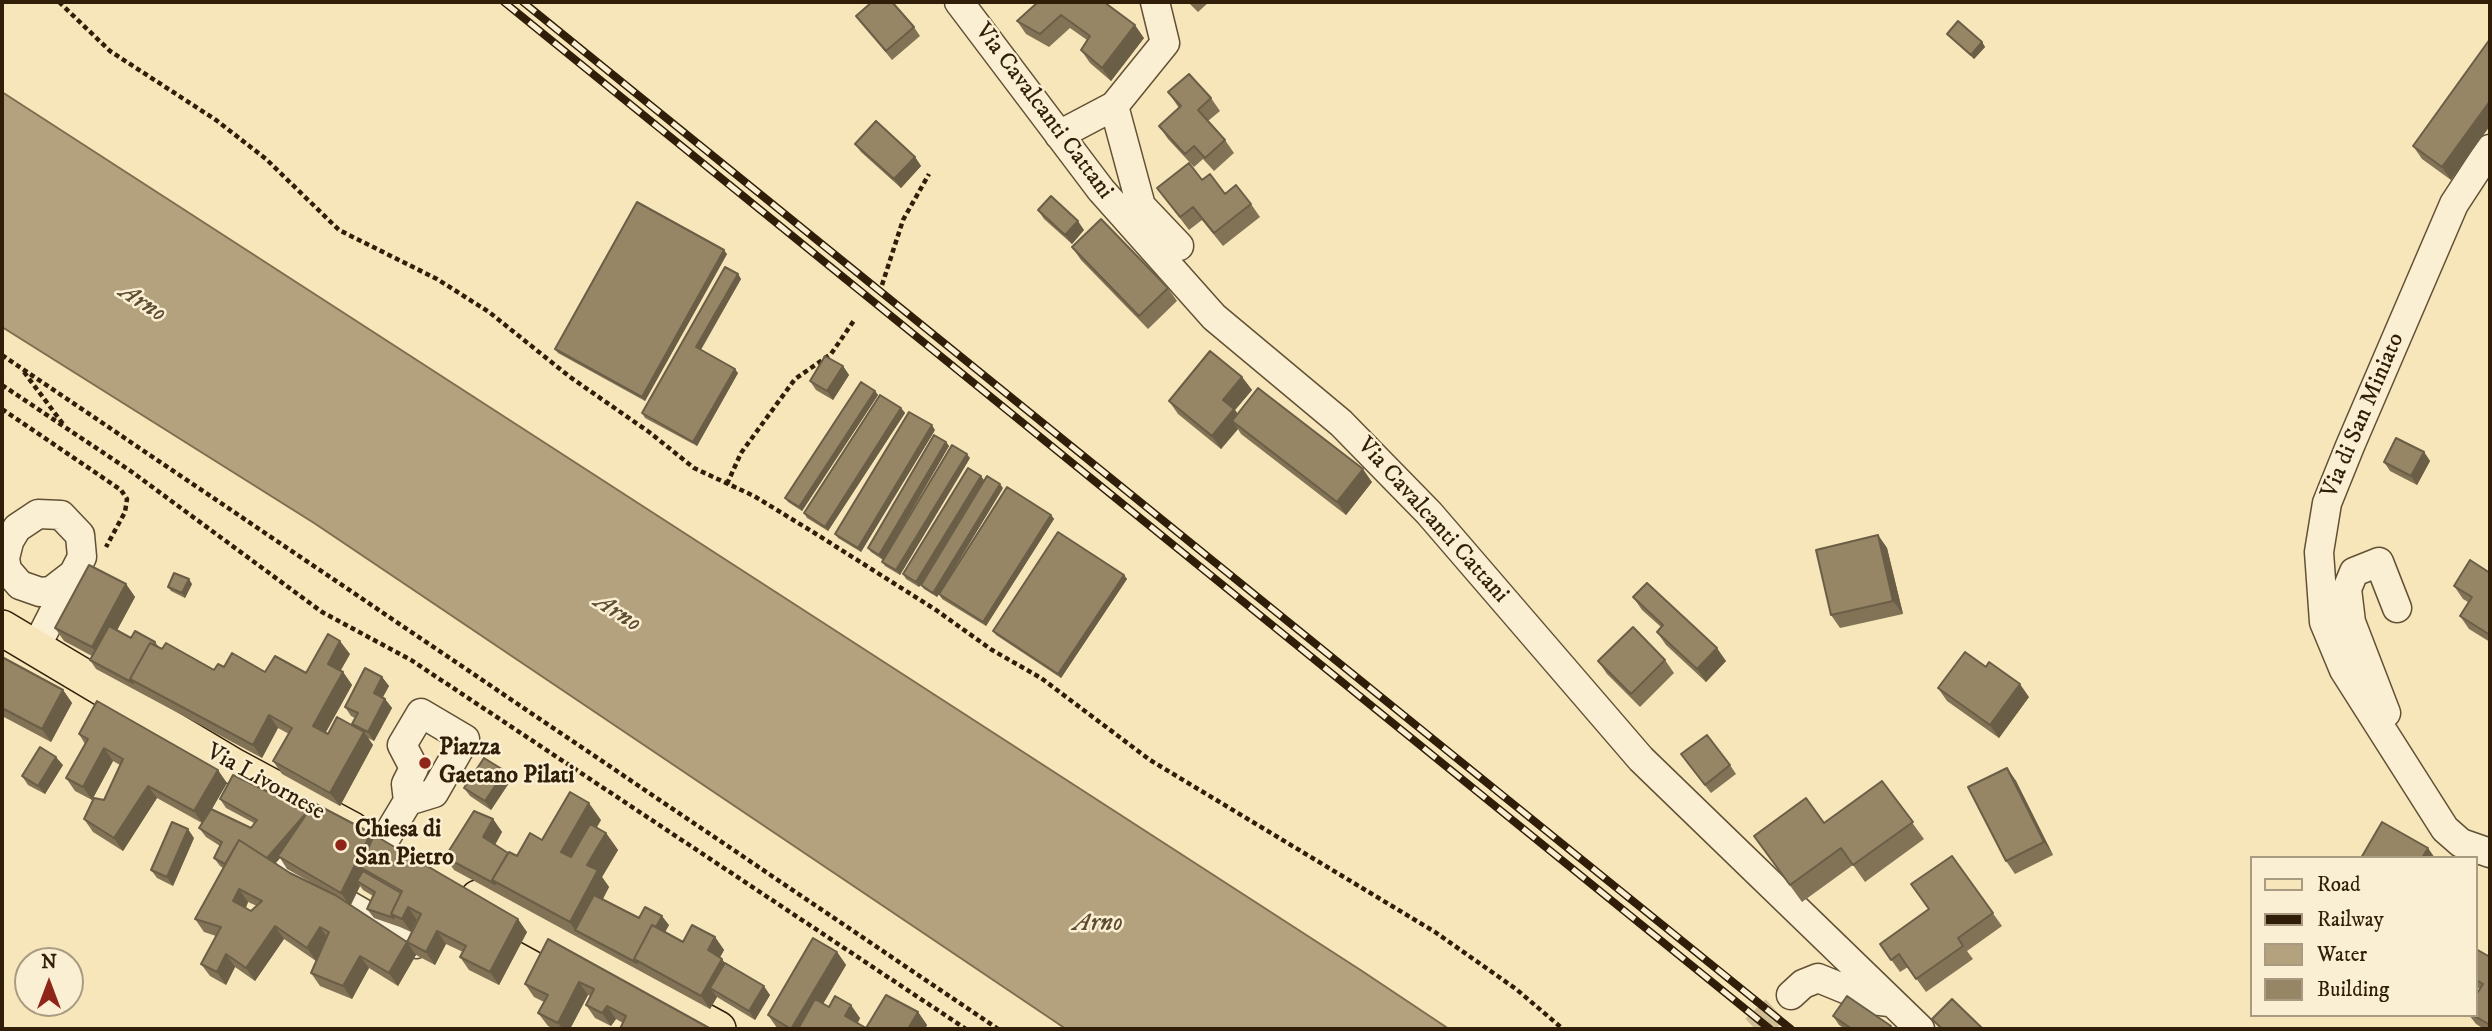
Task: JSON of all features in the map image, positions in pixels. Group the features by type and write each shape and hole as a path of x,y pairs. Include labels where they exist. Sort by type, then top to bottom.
{"main road":[{"name":"Via Livornese","path":"2,628 235,768 393,853"},
{"path":"455,886 718,1029"}],"street":[{"name":"Via Cavalcanti Cattani","path":"959,2 1101,190 1214,317 1341,423 1429,513 1641,759 1920,1029"},
{"path":"1059,135 1114,106 1165,43 1155,2"},
{"path":"1114,106 1141,206 1180,246"},
{"name":"Via di San Miniato","path":"2490,149 2454,204 2350,446 2327,503 2319,552 2324,622 2344,670 2445,829 2462,843 2490,853"},
{"path":"36,647 79,564 80,535 61,515 49,513 27,519 6,546 7,570 12,579 29,589 51,591 67,581 79,564"},
{"path":"2397,608 2379,562 2354,572 2347,589 2351,622 2383,708 2447,798 2454,814 2445,829"},
{"path":"393,853 408,801"},
{"path":"322,814 281,866 416,944 426,927"},
{"path":"351,908 365,879"},
{"path":"1791,995 1803,984 1818,978 1872,1000 1892,1002"}],"path":[{"path":"59,2 110,51 216,120 266,159 339,230 437,279 489,312 570,377 649,432 694,468 813,532 936,610 992,650 1041,678 1150,760 1435,932 1516,989 1563,1029"},
{"path":"882,285 903,220 929,174"},
{"path":"727,484 741,453 795,379 831,354 855,319"},
{"path":"2,355 998,1029"},
{"path":"19,367 65,428"},
{"path":"2,385 322,612 411,660 966,1029"},
{"path":"2,409 110,480 127,499 125,512 113,539 96,562 79,564"}],"water":[{"name":"Arno","path":"2,92 1449,1029 1066,1029 314,523 2,327"}],"building":[{"path":"872,2 892,2 914,27 886,51 856,16"},
{"path":"1038,2 1104,2 1135,25 1102,68 1081,50 1090,36 1061,15 1040,34 1017,21"},
{"path":"1958,21 1982,42 1971,55 1947,34"},
{"path":"2490,39 2490,101 2442,167 2413,146"},
{"path":"1189,74 1211,98 1198,110 1225,140 1205,158 1194,146 1185,154 1159,126 1181,106 1168,92"},
{"path":"876,121 915,157 894,179 855,144"},
{"path":"1189,163 1202,180 1210,174 1225,194 1236,185 1251,204 1214,233 1193,207 1180,217 1157,188"},
{"path":"1051,196 1078,221 1065,235 1038,210"},
{"path":"637,202 724,250 642,397 555,349"},
{"path":"1101,219 1168,288 1139,316 1072,247"},
{"path":"725,267 738,274 696,347 735,369 693,442 642,413"},
{"path":"1210,351 1242,377 1223,400 1234,409 1212,436 1169,401"},
{"path":"825,356 843,366 827,391 810,381"},
{"path":"861,382 875,391 799,507 785,498"},
{"path":"1258,388 1363,469 1337,502 1232,421"},
{"path":"880,395 901,408 825,527 804,513"},
{"path":"909,412 932,425 858,548 835,534"},
{"path":"934,435 946,442 879,555 868,548"},
{"path":"2396,438 2424,452 2411,476 2384,462"},
{"path":"952,445 967,454 896,570 882,562"},
{"path":"968,468 981,476 916,582 903,574"},
{"path":"987,476 1000,484 933,593 921,585"},
{"path":"1007,487 1051,515 983,622 939,594"},
{"path":"1058,532 1124,575 1058,674 993,631"},
{"path":"1878,535 1893,601 1831,615 1816,550"},
{"path":"2470,560 2490,573 2490,635 2460,616 2472,597 2454,586"},
{"path":"89,565 126,584 92,647 55,628"},
{"path":"174,573 189,579 182,593 168,587"},
{"path":"1647,583 1717,648 1697,669 1657,632 1663,625 1633,597"},
{"path":"109,626 131,638 135,631 155,642 154,645 150,643 130,679 133,683 90,660"},
{"path":"1633,627 1665,660 1631,694 1598,661"},
{"path":"328,634 340,641 328,664 343,672 313,726 328,734 337,717 364,732 330,793 273,761 292,728 269,715 253,745 130,679 150,643 162,649 166,643 214,670 218,664 224,667 232,653 265,672 275,656 306,673"},
{"path":"1965,652 1986,667 1989,662 2020,684 1990,725 1938,688"},
{"path":"2,657 63,690 42,729 2,708"},
{"path":"365,668 382,677 374,693 385,699 368,732 352,724 358,713 345,707"},
{"path":"97,701 218,770 194,811 148,786 114,838 84,819 94,798 104,800 123,759 104,748 83,787 66,778 88,739 79,734"},
{"path":"1707,735 1730,765 1705,785 1681,754"},
{"path":"40,747 56,757 38,786 22,776"},
{"path":"484,758 505,771 485,801 464,788"},
{"path":"2007,768 2044,842 2006,861 1968,787"},
{"path":"233,775 308,811 267,858 239,840 225,864 214,858 222,842 199,828 211,809 251,828 257,820 220,799"},
{"path":"1882,781 1913,822 1853,865 1841,848 1790,885 1754,836 1806,798 1824,823"},
{"path":"570,792 589,803 561,852 571,857 590,824 606,833 587,865 598,870 570,922 492,880 509,852 517,856 530,833 542,840"},
{"path":"314,803 371,833 341,893 278,856"},
{"path":"474,811 493,819 483,837 508,853 492,880 495,884 445,857"},
{"path":"172,822 188,829 167,877 151,870"},
{"path":"2382,822 2428,848 2423,856 2362,856"},
{"path":"374,835 518,919 490,972 460,957 466,946 437,931 426,952 407,942 421,914 408,907 402,919 391,914 402,891 360,867"},
{"path":"239,840 290,873 335,895 407,942 389,973 360,956 343,986 311,973 329,932 320,927 307,948 275,926 246,968 226,954 217,972 201,964 221,927 195,919","holes":["239,889 262,901 251,911 233,901"]},
{"path":"1952,856 1993,913 1958,938 1963,946 1916,979 1899,954 1891,960 1880,944 1929,909 1911,884"},
{"path":"363,871 401,893 391,914 394,918 367,909 375,892 357,881"},
{"path":"594,895 639,918 645,907 662,916 656,927 652,925 634,959 637,963 575,930"},
{"path":"652,925 683,942 692,925 715,937 708,950 722,959 701,996 634,959"},
{"path":"813,938 837,952 791,1029 768,1015"},
{"path":"548,939 711,1029 620,1029 626,1016 607,1006 602,1013 586,1005 594,989 579,982 558,1023 538,1013 548,995 525,984"},
{"path":"2478,950 2490,957 2490,1025 2476,1017 2478,992 2483,984 2478,981"},
{"path":"725,963 764,986 749,1011 710,988"},
{"path":"886,995 918,1012 908,1029 798,1029 815,999 829,1007 835,996 851,1005 845,1016 866,1028"},
{"path":"1847,996 1891,1026 1889,1029 1852,1029 1833,1016"},
{"path":"1952,999 1983,1029 1942,1029 1932,1019"}],"tunnel":[{"path":"1755,1029 1791,995"}],"railway":[{"path":"504,2 1770,1029"},
{"path":"523,2 1791,1029"}],"place":[{"name":"Piazza Gaetano Pilati","path":"425,763"},
{"name":"Chiesa di San Pietro","path":"341,845"}]}
